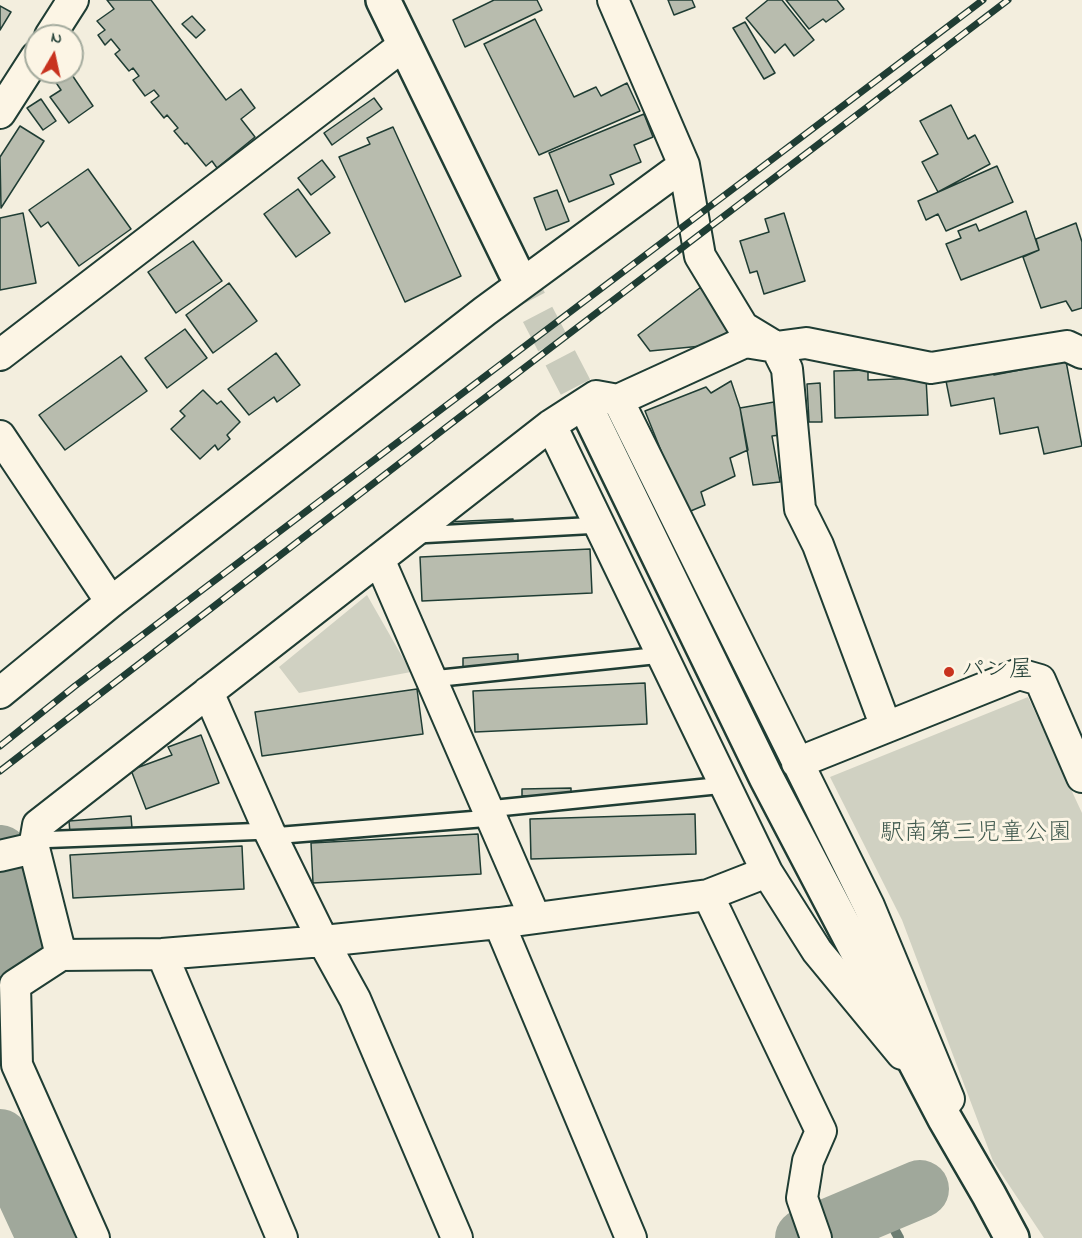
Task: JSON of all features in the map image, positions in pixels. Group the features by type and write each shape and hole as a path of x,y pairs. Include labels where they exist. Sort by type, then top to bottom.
{"street":[{"path":"58,24 73,0"},
{"path":"382,0 515,271"},
{"path":"613,0 684,165 700,256 743,327 776,347 787,369 800,509 818,545 886,727"},
{"path":"0,355 404,45"},
{"path":"0,113 24,76"},
{"path":"0,693 111,602 475,318 684,165"},
{"path":"61,955 35,844 38,825 551,425 596,396 618,400 746,342 776,347 806,343 931,368 1067,346 1082,353"},
{"path":"618,400 869,906 989,1195"},
{"path":"591,417 766,777 945,1119 1012,1238"},
{"path":"551,425 767,872 817,951 927,1085"},
{"path":"0,436 111,602"},
{"path":"379,559 535,918"},
{"path":"797,763 1019,674 1040,680 1082,777"},
{"path":"208,692 270,833 323,941 355,999 457,1238"},
{"path":"0,856 35,844"},
{"path":"94,1238 17,1065 15,985 61,955 162,954 323,941 499,923 708,895 767,872"},
{"path":"708,895 821,1131 808,1161 802,1198 816,1238"},
{"path":"499,923 631,1238"},
{"path":"162,954 282,1238"}],"lane":[{"path":"409,535 600,525"},
{"path":"432,679 662,655"},
{"path":"35,844 270,833 490,813 725,785"}],"green space":[{"path":"367,595 411,672 299,693 279,667"},
{"name":"駅南第三児童公園","path":"1028,697 1082,813 1082,1238 1044,1238 993,1161 902,920 830,777"}],"building":[{"path":"107,0 151,0 226,100 241,89 255,108 241,119 255,137 217,168 212,161 206,166 174,131 178,128 167,115 164,118 151,102 159,96 154,90 145,96 133,80 139,76 133,68 129,71 115,54 120,50 111,39 105,45 98,35 105,30 97,21 114,9"},
{"path":"494,0 537,0 542,10 465,47 453,20"},
{"path":"668,0 692,0 695,7 674,15"},
{"path":"768,0 782,0 814,40 794,56 785,44 775,53 746,18"},
{"path":"786,0 837,0 844,9 826,22 823,19 809,29"},
{"path":"0,6 11,12 0,30"},
{"path":"192,16 205,30 196,38 182,24"},
{"path":"535,19 574,97 596,87 601,96 627,83 640,111 539,155 484,44"},
{"path":"745,22 775,73 764,79 733,28"},
{"path":"57,84 78,84 93,106 69,123 50,97 61,90"},
{"path":"374,98 382,109 332,145 324,133"},
{"path":"41,99 56,121 43,130 27,108"},
{"path":"951,105 968,139 975,135 990,164 938,192 922,162 938,154 920,121"},
{"path":"644,114 653,137 634,145 641,162 610,175 614,184 569,202 549,153"},
{"path":"20,126 44,141 1,208 0,157"},
{"path":"393,127 461,276 405,302 339,157 370,144 367,138"},
{"path":"322,160 335,177 311,195 298,178"},
{"path":"997,166 1013,202 946,231 938,214 926,220 918,201"},
{"path":"88,169 131,229 79,266 48,222 41,227 29,210"},
{"path":"298,189 330,233 296,257 264,214"},
{"path":"557,190 569,221 546,230 534,198"},
{"path":"1026,211 1039,250 961,280 946,244 961,238 958,231 976,224 979,231"},
{"path":"23,213 36,283 0,290 0,218"},
{"path":"784,213 805,281 764,294 757,271 750,273 740,241 769,232 765,219"},
{"path":"1076,223 1082,242 1082,308 1072,311 1066,301 1041,308 1023,257 1039,250 1036,239"},
{"path":"193,241 222,281 176,313 148,272"},
{"path":"229,283 257,321 213,353 186,315"},
{"path":"701,287 733,329 712,345 650,351 638,335"},
{"path":"185,329 207,358 167,388 145,358"},
{"path":"276,353 300,385 277,402 274,397 249,415 228,389"},
{"path":"121,356 147,391 65,450 39,415"},
{"path":"1066,361 1082,446 1044,454 1038,427 1000,434 994,398 951,406 945,376 992,367 994,375"},
{"path":"868,370 868,380 926,378 928,415 835,418 834,371"},
{"path":"731,381 740,408 748,450 730,458 735,476 701,492 705,505 686,513 645,411 706,387 711,393"},
{"path":"820,383 822,422 809,422 807,384"},
{"path":"203,390 217,404 221,401 240,422 227,435 230,439 218,450 215,445 200,459 171,429 185,416 180,411"},
{"path":"774,402 780,435 772,436 780,482 753,485 740,408"},
{"path":"513,519 513,526 444,529 444,522"},
{"path":"590,549 592,593 422,601 420,557"},
{"path":"518,654 518,664 463,667 463,658"},
{"path":"645,683 647,724 475,732 473,691"},
{"path":"417,689 423,734 262,756 255,712"},
{"path":"201,735 219,783 146,809 131,770 172,755 168,747"},
{"path":"571,788 571,796 522,796 522,789"},
{"path":"695,814 696,854 531,859 530,819"},
{"path":"131,816 132,828 70,833 69,821"},
{"path":"478,834 481,874 313,883 311,843"},
{"path":"242,846 244,889 73,898 70,855"}],"waterway":[{"path":"0,854 7,862 29,918 0,958"},
{"path":"0,1138 46,1238"},
{"path":"804,1238 920,1189"},
{"path":"881,1205 899,1238"}],"tunnel":[{"path":"515,271 591,417"}],"railway":[{"path":"0,746 75,686 983,0"},
{"path":"0,771 461,416 1008,0"}],"place":[{"name":"パン屋","path":"949,672"}]}
